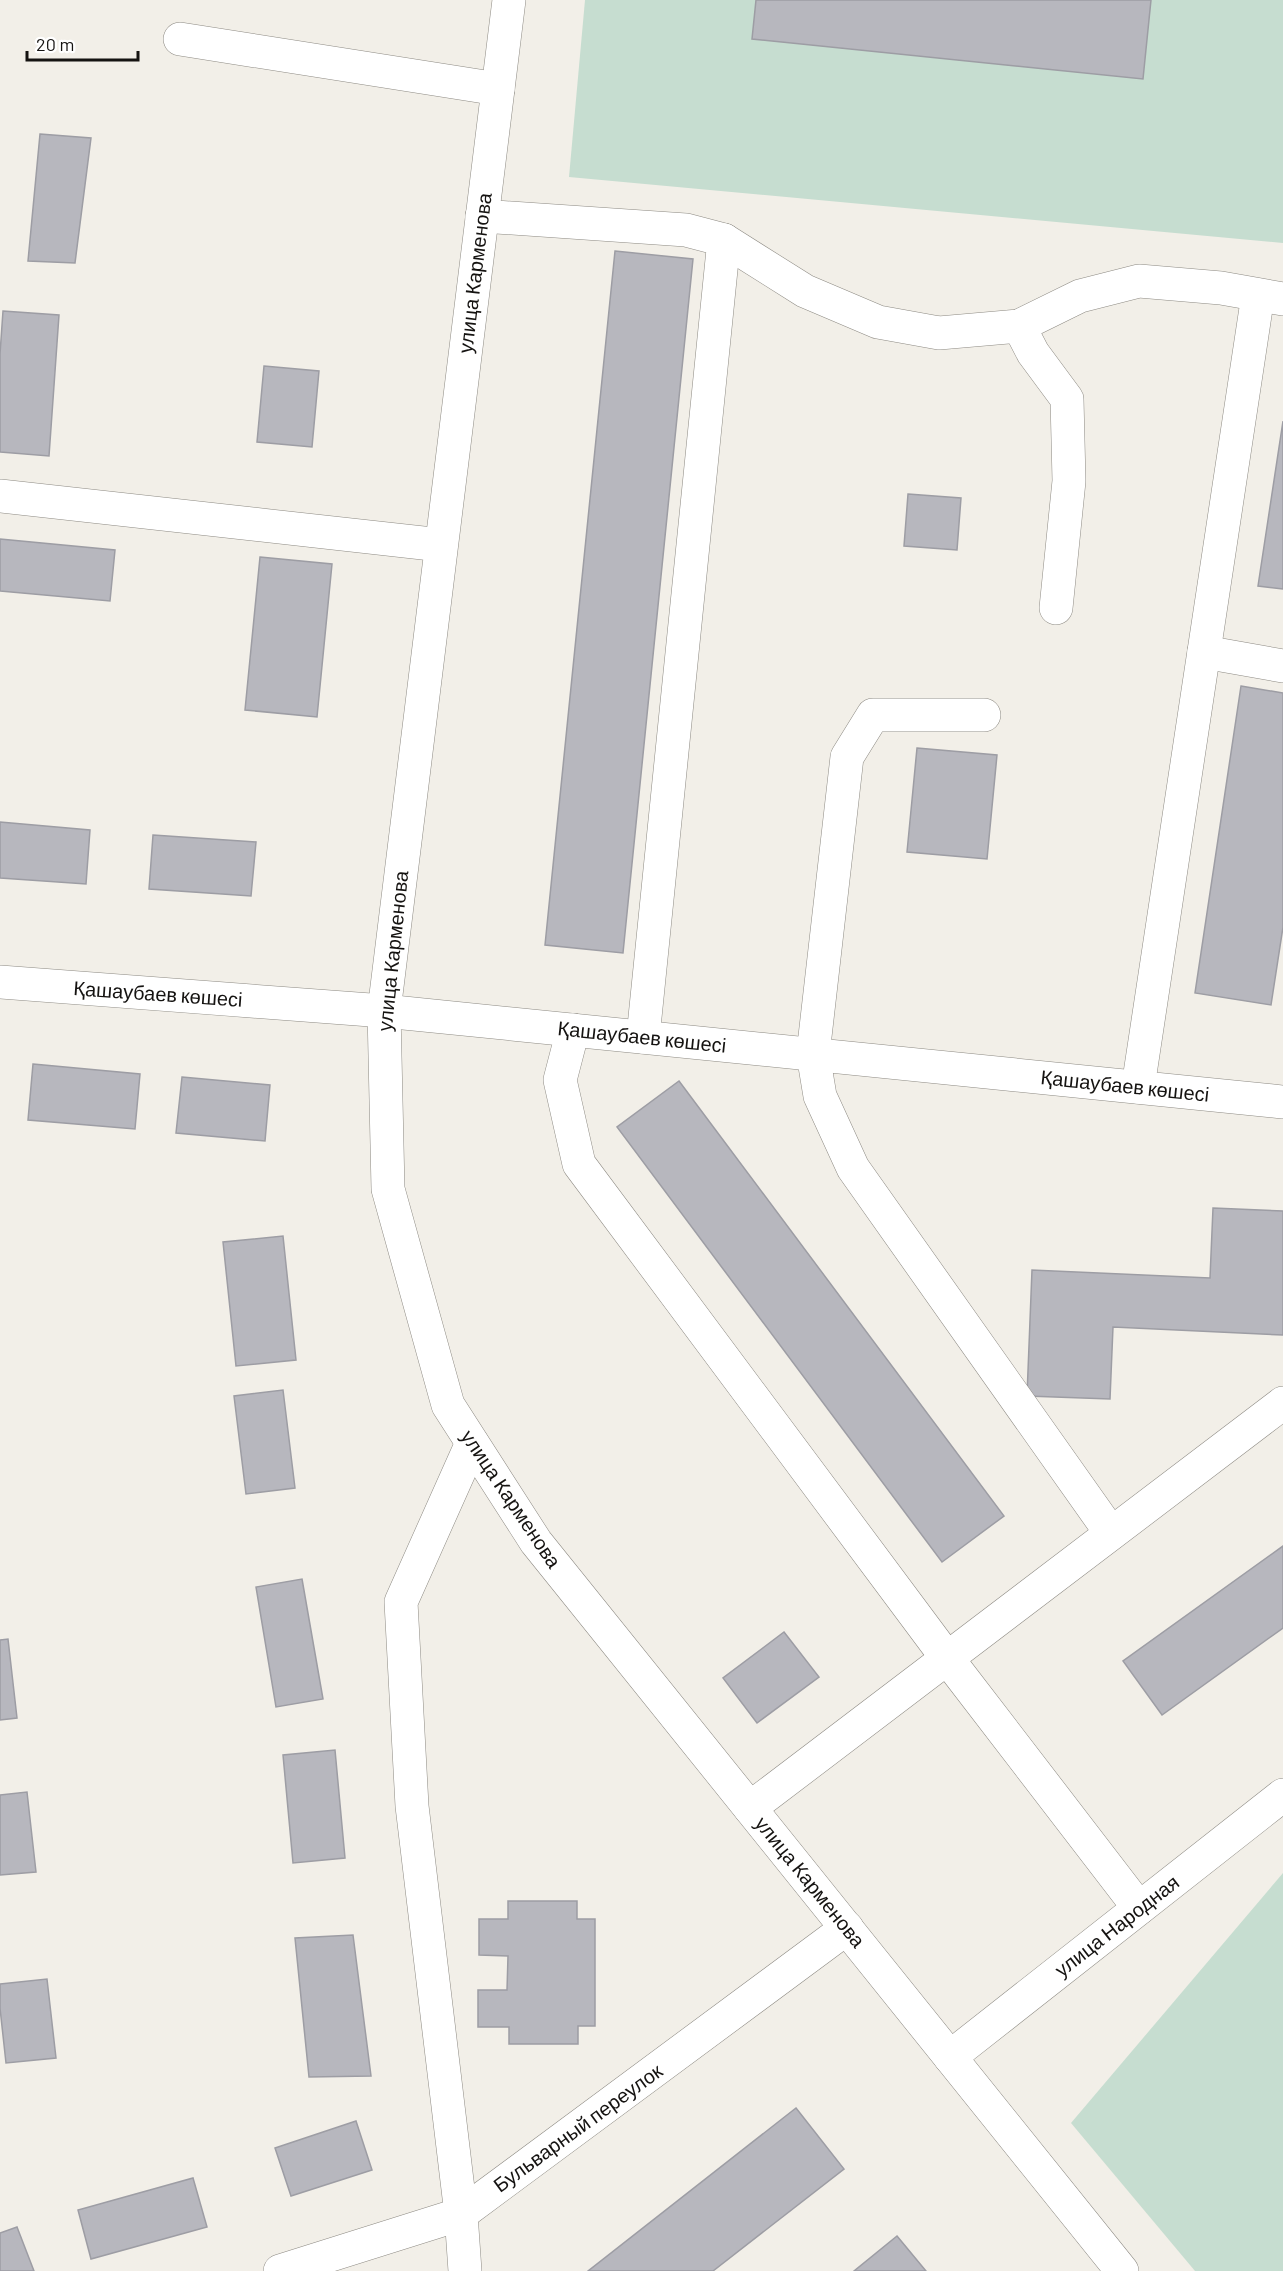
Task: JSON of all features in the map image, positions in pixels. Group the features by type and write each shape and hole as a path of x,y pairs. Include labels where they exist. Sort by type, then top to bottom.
{"street":[{"name":"улица Карменова","path":"509,0 384,1011 387,1189 448,1405 536,1542 1122,2271"},
{"path":"180,39 498,89"},
{"path":"482,216 686,230 724,240 805,291 878,322 939,333 1019,326 1080,296 1139,281 1221,288 1271,297 1204,652 1138,1087"},
{"path":"643,1037 724,240"},
{"path":"1019,326 1033,353 1067,399 1069,481 1056,608"},
{"path":"0,496 441,545"},
{"path":"1204,652 1283,666"},
{"path":"984,715 873,715 847,757 813,1054 820,1096 853,1168 1111,1533"},
{"name":"Қашаубаев көшесі","path":"0,982 384,1011 1283,1102"},
{"path":"573,1030 560,1080 579,1164 947,1658 1140,1908"},
{"path":"750,1808 1283,1403"},
{"path":"465,2271 461,2214 412,1806 401,1602 472,1443"},
{"name":"улица Народная","path":"950,2056 1140,1908 1279,1805"},
{"name":"Бульварный переулок","path":"280,2271 461,2214 847,1928"}],"green space":[{"path":"585,0 1283,0 1283,243 569,177"},
{"path":"1283,1873 1283,2271 1195,2271 1071,2123"}],"building":[{"path":"756,0 1151,0 1143,79 752,39"},
{"path":"40,134 91,138 75,263 28,261"},
{"path":"615,251 693,259 623,953 545,945"},
{"path":"3,311 59,315 49,456 0,452 0,354"},
{"path":"264,366 319,371 312,447 257,442"},
{"path":"1283,421 1283,589 1258,586"},
{"path":"908,494 961,498 957,550 904,546"},
{"path":"0,539 115,550 110,601 0,591"},
{"path":"260,557 332,564 317,717 245,710"},
{"path":"1241,686 1283,693 1283,927 1271,1005 1195,993"},
{"path":"917,748 997,755 987,859 907,852"},
{"path":"0,822 90,830 86,884 0,878"},
{"path":"153,835 256,842 251,896 149,889"},
{"path":"33,1064 140,1074 135,1129 28,1120"},
{"path":"182,1077 270,1085 265,1141 176,1133"},
{"path":"679,1081 1004,1516 942,1562 617,1127"},
{"path":"1213,1208 1283,1211 1283,1335 1113,1327 1110,1399 1027,1396 1032,1270 1210,1278"},
{"path":"283,1236 296,1360 236,1366 223,1242"},
{"path":"283,1390 295,1488 246,1494 234,1396"},
{"path":"1283,1546 1283,1628 1162,1715 1123,1661"},
{"path":"302,1579 323,1699 276,1707 256,1587"},
{"path":"784,1632 819,1677 757,1723 723,1678"},
{"path":"8,1639 17,1718 0,1720 0,1640"},
{"path":"335,1750 345,1858 293,1863 283,1755"},
{"path":"27,1792 36,1872 0,1875 0,1795"},
{"path":"508,1901 577,1901 577,1919 595,1919 595,2026 578,2026 578,2044 509,2044 509,2027 478,2027 478,1990 507,1990 508,1956 479,1955 479,1919 508,1919"},
{"path":"353,1935 371,2076 309,2077 295,1938"},
{"path":"47,1979 56,2058 6,2063 0,2008 0,1984"},
{"path":"796,2108 844,2169 713,2271 588,2271"},
{"path":"356,2121 372,2170 291,2196 275,2148"},
{"path":"193,2178 207,2227 91,2259 78,2210"},
{"path":"17,2227 34,2271 0,2271 0,2233"},
{"path":"897,2236 926,2271 854,2271"}]}
